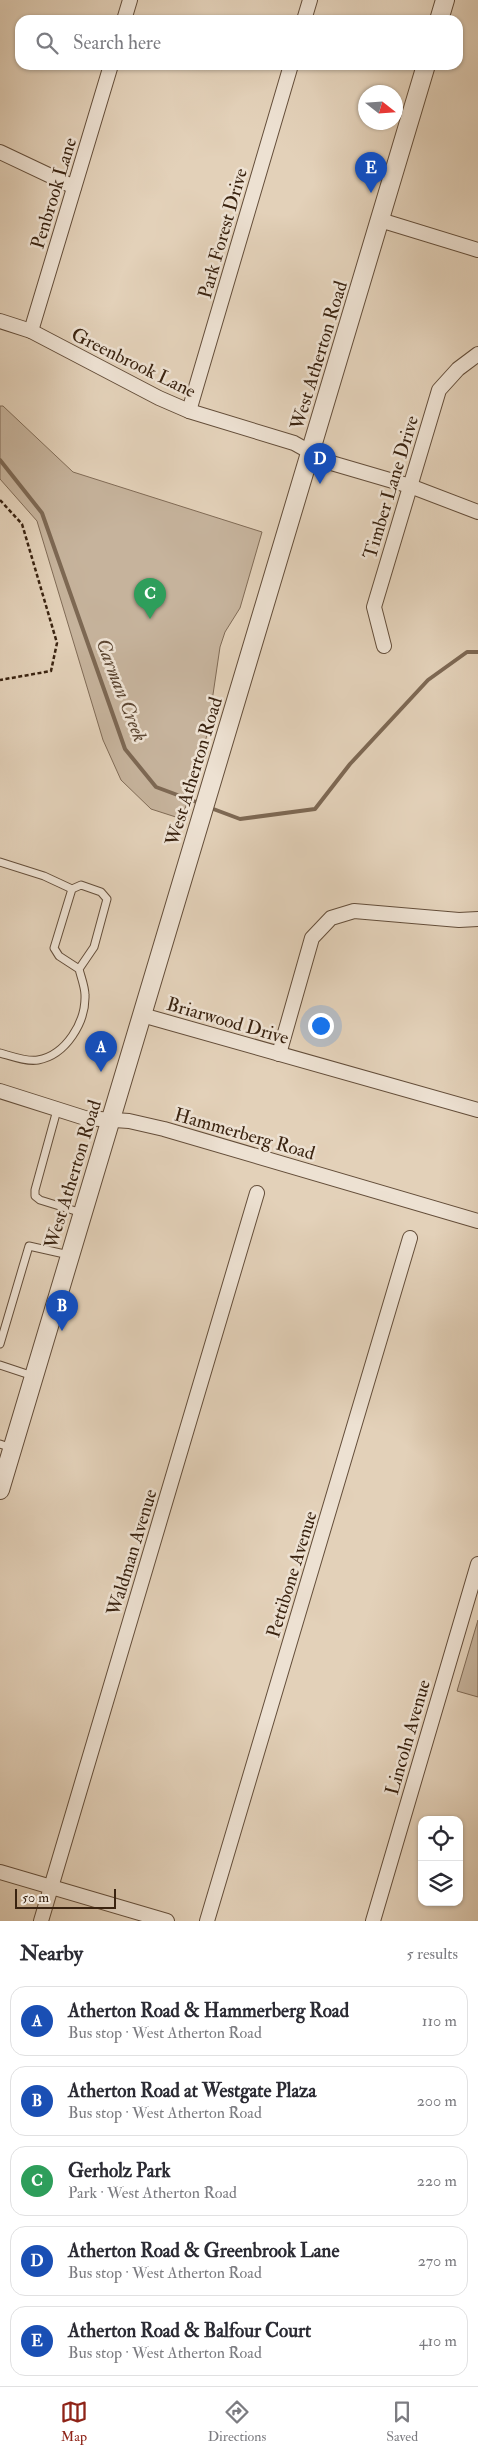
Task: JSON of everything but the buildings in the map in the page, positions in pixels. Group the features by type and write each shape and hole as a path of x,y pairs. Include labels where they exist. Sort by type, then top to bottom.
{"street":[{"path":"126,15 130,0"},
{"path":"306,15 310,0"},
{"path":"440,15 445,0"},
{"name":"Penbrook Lane","path":"31,331 109,70"},
{"name":"Park Forest Drive","path":"189,411 290,70"},
{"name":"West Atherton Road","path":"0,1490 6,1446 34,1376 425,70"},
{"path":"0,152 74,187"},
{"path":"380,220 478,250"},
{"name":"Greenbrook Lane","path":"0,321 31,331 158,398 189,411 294,443 328,462 410,486 478,512"},
{"name":"Timber Lane Drive","path":"384,646 374,607 439,390 458,369 478,354"},
{"path":"279,1054 312,938 331,918 354,911 459,920 478,919"},
{"name":"Briarwood Drive","path":"142,1015 478,1110"},
{"name":"Hammerberg Road","path":"0,1091 85,1118 164,1129 478,1221"},
{"name":"Waldman Avenue","path":"40,1921 257,1193"},
{"name":"Pettibone Avenue","path":"208,1921 410,1238"},
{"name":"Lincoln Avenue","path":"373,1921 478,1564"},
{"path":"0,1872 168,1921"}],"lane":[{"path":"0,862 44,876 72,889 81,885 101,892 106,899 94,947 78,969"},
{"path":"0,1053 37,1060 50,1055 64,1046 82,1017 85,995 78,969 59,956 54,948 72,889"},
{"path":"57,1110 35,1196 40,1200 82,1213"},
{"path":"0,1344 29,1246 70,1255"},
{"path":"0,1365 34,1376"}],"path":[{"path":"0,500 22,524 56,643 51,671 0,680"}],"shaded area":[{"path":"0,406 3,406 73,472 262,532 240,608 225,632 220,647 207,735 182,819 151,809 121,780 103,740 37,521 0,479"},
{"path":"478,1620 478,1697 457,1691"}],"waterway":[{"name":"Carman Creek","path":"0,460 42,513 125,749 156,787 199,803"},
{"name":"Carman Creek","path":"208,807 240,819 315,809 350,764 428,680 467,652 478,652"}],"place":[{"name":"Atherton Road & Balfour Court","path":"371,193"},
{"name":"Atherton Road & Greenbrook Lane","path":"320,484"},
{"name":"Gerholz Park","path":"150,619"},
{"name":"Atherton Road & Hammerberg Road","path":"101,1072"},
{"name":"Atherton Road at Westgate Plaza","path":"62,1331"}]}
